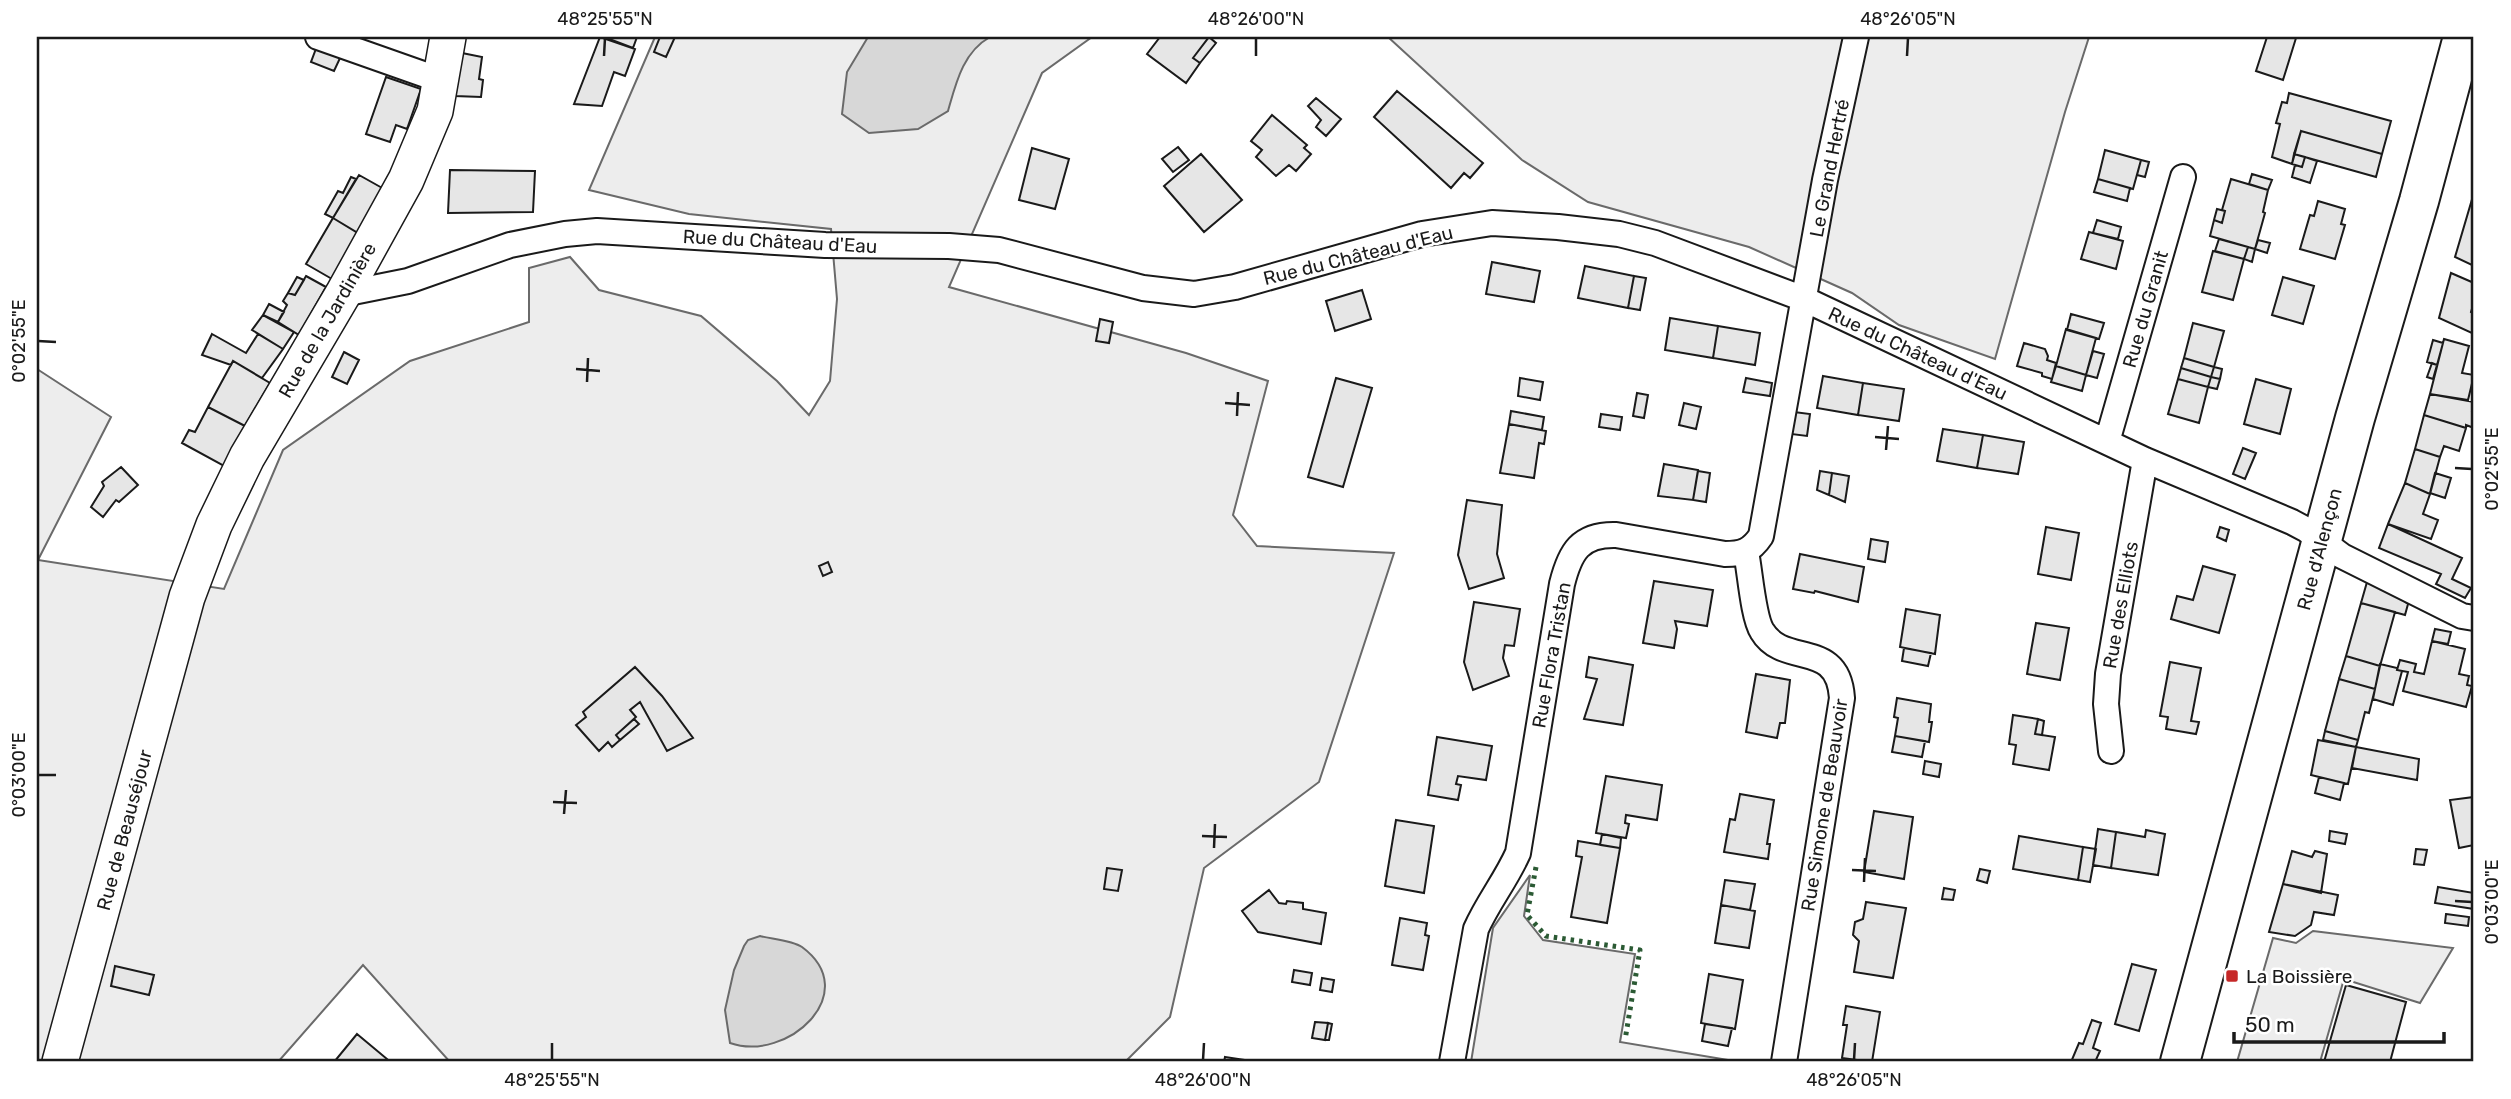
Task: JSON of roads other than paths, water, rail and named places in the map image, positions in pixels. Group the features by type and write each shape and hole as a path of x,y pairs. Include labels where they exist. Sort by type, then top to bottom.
{"main road":[{"name":"Rue d'Alençon","path":"2180,1062 2463,37"}],"street":[{"path":"318,37 440,80"},
{"name":"Rue de la Jardinière","path":"187,597 215,525 247,457 343,294 406,180 435,111 447,37"},
{"name":"Le Grand Hertré","path":"1804,299 1825,180 1856,37"},
{"name":"Rue du Granit","path":"2106,442 2183,177"},
{"name":"Rue du Château d'Eau","path":"343,294 408,281 510,245 565,233 597,231 825,245 949,246 999,250 1143,288 1194,294 1235,287 1422,234 1492,223 1619,234 1656,243 1804,299 2144,460 2292,522 2342,556 2474,621"},
{"path":"1746,552 1754,547 1761,536 1804,299"},
{"name":"Rue des Elliots","path":"2111,751 2106,704 2108,674 2144,460"},
{"name":"Rue Flora Tristan","path":"1452,1062 1476,929 1518,853 1562,584 1572,554 1582,543 1603,534 1616,534 1725,554 1746,552"},
{"name":"Rue Simone de Beauvoir","path":"1746,552 1762,632 1772,642 1788,650 1827,663 1837,673 1841,684 1839,720 1784,1062"},
{"name":"Rue de Beauséjour","path":"61,1062 187,597"}],"place":[{"name":"La Boissière","path":"2232,976"}]}
